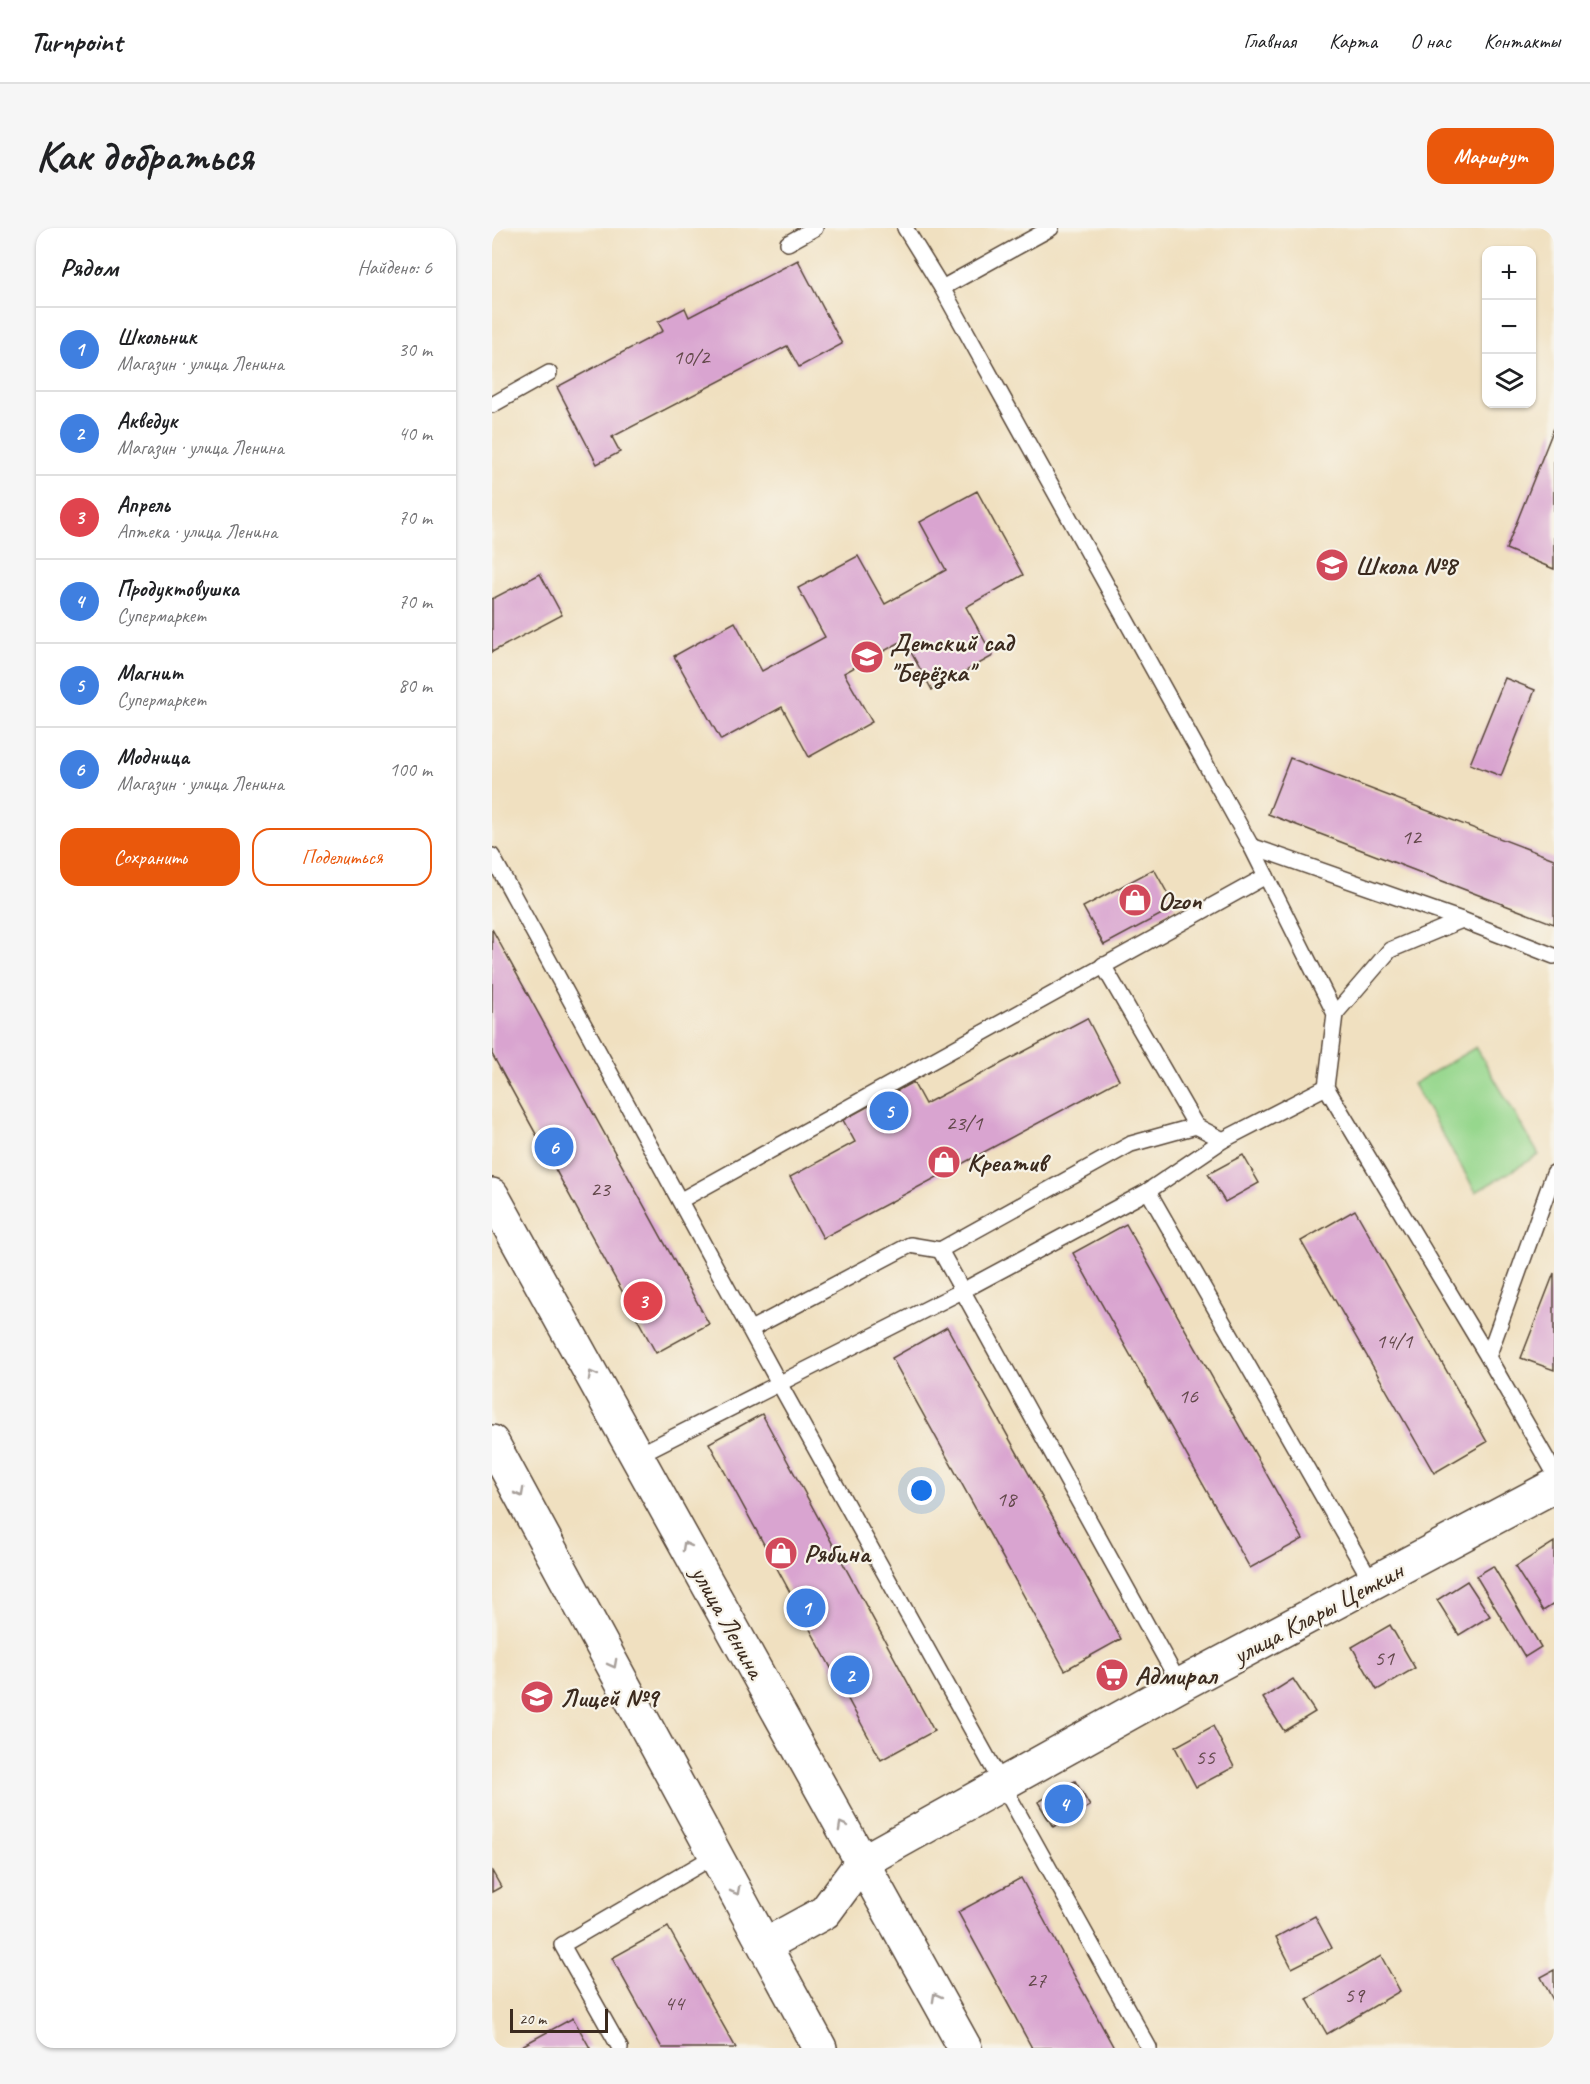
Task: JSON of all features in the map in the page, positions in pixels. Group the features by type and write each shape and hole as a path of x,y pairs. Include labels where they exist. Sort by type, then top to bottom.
{"main road":[{"name":"улица Ленина","path":"492,1196 964,2048"},
{"path":"492,1442 820,2048"},
{"name":"улица Клары Цеткин","path":"861,1862 1179,1685 1554,1486"},
{"path":"765,1945 825,1912 861,1862"}],"lane":[{"path":"788,243 815,228"},
{"path":"905,228 942,288 1251,846 1335,1014 1326,1087 1488,1357 1554,1472"},
{"path":"942,288 1051,228"},
{"path":"492,405 549,374"},
{"path":"1251,846 1462,920 1554,957"},
{"path":"492,856 780,1385 1149,2048"},
{"path":"681,1200 1266,876"},
{"path":"1335,1014 1390,950 1462,920"},
{"path":"1103,965 1196,1126 1222,1140"},
{"path":"636,1456 964,1290 1148,1191 1222,1140 1326,1087"},
{"path":"751,1329 910,1245 940,1250 1131,1144 1196,1126"},
{"path":"1488,1357 1554,1173"},
{"path":"1148,1191 1373,1584"},
{"path":"940,1250 1179,1685"},
{"path":"620,2048 562,1945 716,1855"}],"green space":[{"path":"1476,1047 1539,1155 1476,1192 1413,1084"}],"building":[{"path":"798,260 842,344 799,367 787,346 612,437 620,452 597,464 557,387 663,331 658,322 685,308 689,317"},
{"name":"Школа №8","path":"1554,428 1554,569 1506,549"},
{"path":"977,491 1023,575 966,607 993,656 932,690 904,640 844,673 872,722 809,757 782,707 721,740 674,656 735,622 762,671 825,637 798,588 858,556 885,604 946,570 920,522"},
{"path":"540,574 562,615 492,652 492,599"},
{"path":"1505,678 1535,690 1501,776 1470,764"},
{"path":"1290,758 1554,859 1554,924 1268,814"},
{"path":"1154,869 1175,907 1104,945 1083,907"},
{"path":"492,929 709,1324 656,1353 492,1054"},
{"path":"1087,1018 1119,1080 823,1238 790,1177 855,1142 843,1120 913,1082 925,1104"},
{"path":"1243,1155 1259,1183 1225,1202 1208,1174"},
{"path":"1355,1210 1487,1442 1434,1473 1301,1241"},
{"path":"1126,1224 1303,1539 1250,1568 1073,1253"},
{"path":"1554,1273 1554,1370 1521,1358"},
{"path":"947,1327 1121,1639 1065,1670 892,1358"},
{"path":"762,1414 934,1731 881,1760 709,1443"},
{"path":"1554,1542 1554,1604 1543,1611 1515,1567"},
{"path":"1493,1566 1541,1647 1525,1657 1476,1576"},
{"path":"1467,1581 1490,1616 1459,1635 1437,1600"},
{"path":"1390,1625 1415,1668 1377,1690 1352,1647"},
{"path":"1293,1679 1315,1712 1284,1731 1263,1698"},
{"path":"1213,1726 1234,1767 1196,1787 1175,1747"},
{"path":"1075,1781 1090,1806 1053,1827 1038,1802"},
{"path":"492,1871 501,1887 492,1892"},
{"path":"1021,1878 1114,2048 1032,2048 958,1912"},
{"path":"1315,1916 1332,1948 1292,1968 1276,1937"},
{"path":"668,1927 736,2048 662,2048 612,1958"},
{"path":"1381,1956 1400,1991 1327,2034 1307,1999"},
{"path":"1554,1970 1554,2002 1541,1977"},
{"path":"573,2018 590,2048 518,2048"}],"place":[{"name":"Школа №8","path":"1332,565"},
{"name":"Детский сад \"Берёзка\"","path":"867,657"},
{"name":"Ozon","path":"1135,900"},
{"name":"Магнит","path":"889,1111"},
{"name":"Модница","path":"554,1147"},
{"name":"Креатив","path":"944,1162"},
{"name":"Апрель","path":"643,1301"},
{"name":"Рябина","path":"781,1553"},
{"name":"Школьник","path":"806,1608"},
{"name":"Акведук","path":"850,1675"},
{"name":"Адмирал","path":"1112,1675"},
{"name":"Лицей №9","path":"537,1697"},
{"name":"Продуктовушка","path":"1064,1804"}]}
